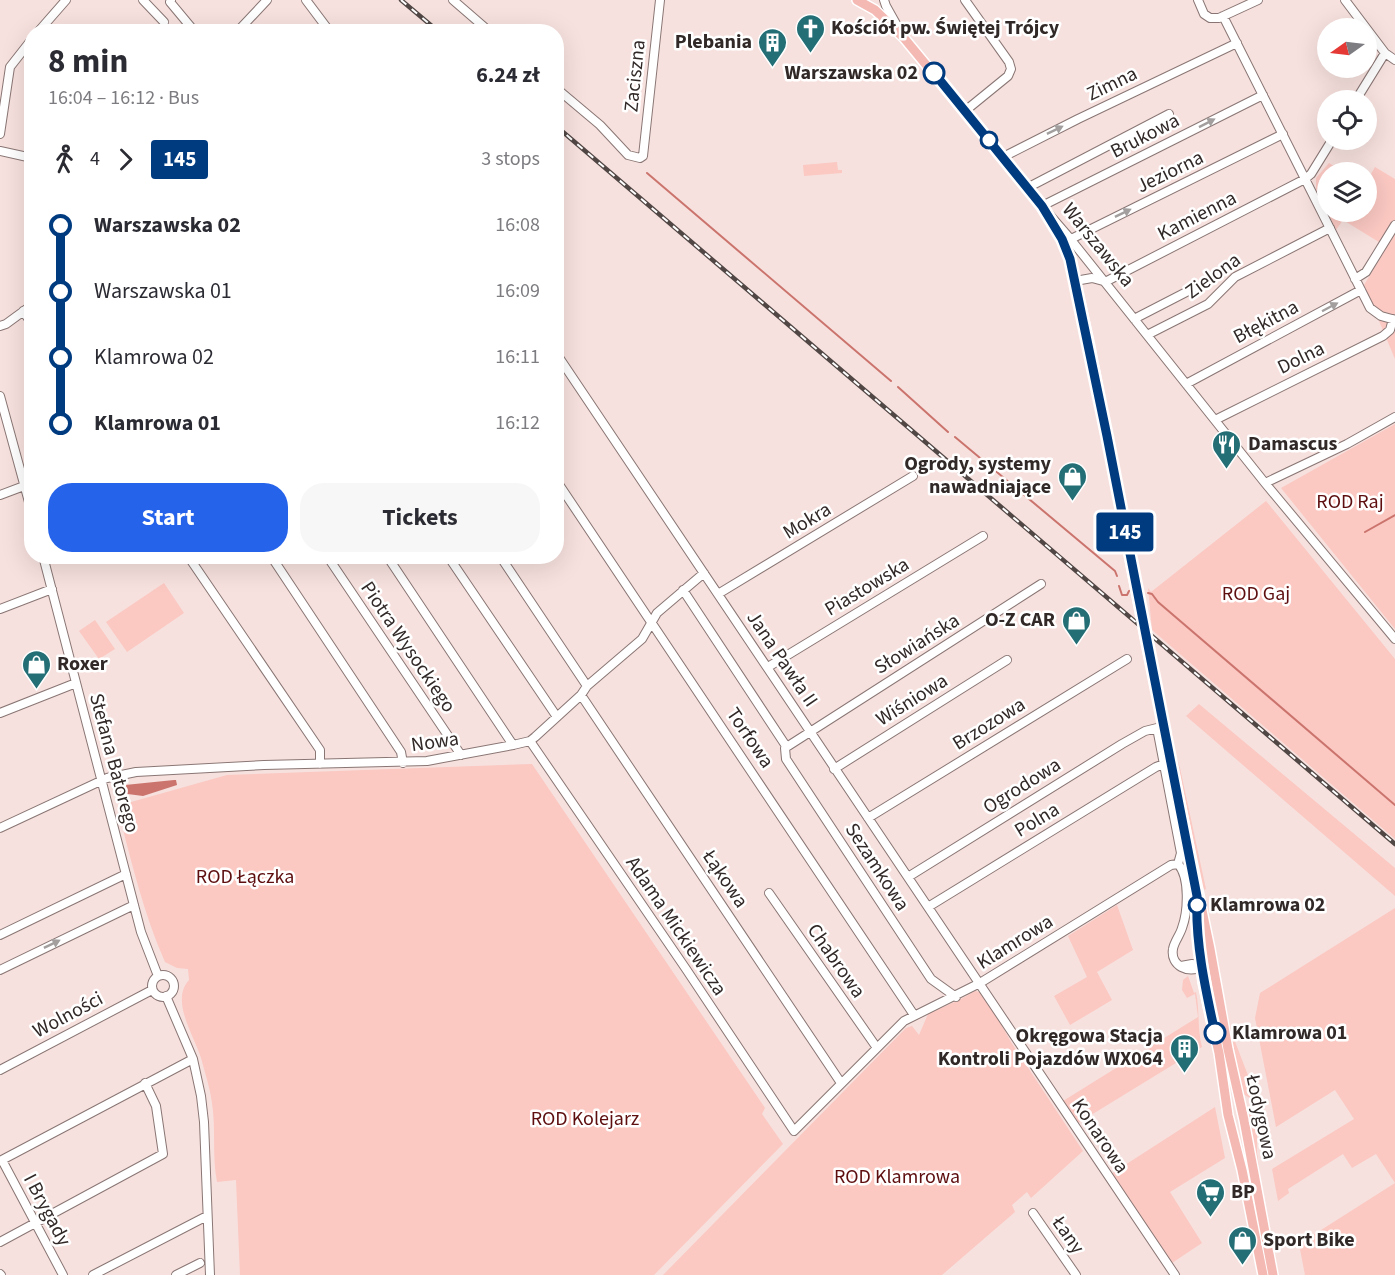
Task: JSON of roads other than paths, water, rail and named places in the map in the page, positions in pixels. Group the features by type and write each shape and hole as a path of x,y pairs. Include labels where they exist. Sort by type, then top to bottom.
{"main road":[{"name":"Warszawska","path":"864,1 904,38 1042,206"},
{"name":"Łodygowa","path":"1042,206 1062,239 1075,281 1197,896 1249,1142 1273,1275"},
{"name":"Łodygowa","path":"1197,896 1201,966 1230,1121 1263,1275"}],"street":[{"path":"45,24 66,0"},
{"path":"143,0 164,22"},
{"path":"244,24 267,0"},
{"path":"306,0 324,24"},
{"path":"453,0 481,24"},
{"name":"Zaciszna","path":"564,95 600,125 628,155 638,159 643,156 660,0"},
{"path":"884,0 904,38"},
{"path":"965,0 1009,62 1011,69 1008,76 965,111"},
{"path":"1199,4 1207,17 1214,19 1258,0"},
{"path":"1345,0 1385,53 1395,60"},
{"path":"171,1 189,24"},
{"path":"1224,16 1361,290 1373,311 1381,316 1394,319"},
{"name":"Zimna","path":"1003,158 1068,124 1237,44"},
{"path":"0,134 4,81 10,67 24,49"},
{"path":"1362,90 1385,53"},
{"name":"Brukowa","path":"1042,206 1263,95"},
{"path":"1027,188 1169,114"},
{"name":"Jeziorna","path":"1071,239 1282,134"},
{"path":"1305,179 1311,174 1326,150"},
{"path":"0,151 24,156"},
{"name":"Kamienna","path":"1105,282 1305,179"},
{"name":"Warszawska","path":"1042,206 1395,639"},
{"path":"1355,279 1366,272 1395,225"},
{"name":"Zielona","path":"1147,335 1208,304 1235,277 1330,228"},
{"path":"1075,281 1092,278 1105,282"},
{"path":"1134,319 1198,286"},
{"name":"Błękitna","path":"1186,384 1361,290"},
{"path":"0,326 23,311"},
{"name":"Dolna","path":"1215,420 1383,336 1390,330 1394,319"},
{"name":"Jana Pawła II","path":"564,365 980,983"},
{"path":"0,396 24,471"},
{"path":"1268,486 1395,417"},
{"name":"Mokra","path":"718,594 913,476"},
{"path":"0,495 24,486"},
{"name":"Torfowa","path":"564,492 914,1015"},
{"name":"Piastowska","path":"768,667 983,536"},
{"name":"Stefana Batorego","path":"45,564 134,905 145,944 158,976"},
{"path":"193,564 320,750 320,764"},
{"path":"276,564 401,752 403,762"},
{"name":"Piotra Wysockiego","path":"332,564 461,755"},
{"path":"392,564 513,745"},
{"path":"453,564 556,717"},
{"path":"505,564 587,686"},
{"name":"Nowa","path":"0,828 101,781 148,770 427,761 530,741 587,686 642,639 657,613 704,573"},
{"name":"Słowiańska","path":"810,731 1041,584"},
{"path":"0,609 51,588"},
{"name":"Sezamkowa","path":"683,590 786,746 784,751 786,759 931,979 956,997"},
{"name":"Brzozowa","path":"868,818 1127,659"},
{"name":"Wiśniowa","path":"834,769 1007,660"},
{"path":"0,713 76,683"},
{"name":"Łąkowa","path":"580,695 841,1083"},
{"name":"Ogrodowa","path":"908,877 1145,731 1157,728 1164,764"},
{"path":"786,746 810,731"},
{"name":"Adama Mickiewicza","path":"530,741 687,969 794,1131"},
{"path":"1164,764 1181,852 1178,864 1182,869 1187,901 1184,921 1173,952 1175,961 1190,970 1201,966 1212,967"},
{"name":"Polna","path":"928,907 1164,764"},
{"name":"Klamrowa","path":"794,1131 904,1021 956,997 1172,865 1178,864"},
{"path":"0,935 126,874"},
{"name":"Chabrowa","path":"769,893 877,1048"},
{"path":"0,970 134,905"},
{"path":"158,976 168,977 173,983 172,991 166,996 158,996 152,990 152,982 158,976"},
{"name":"Konarowa","path":"980,983 1175,1275"},
{"name":"Wolności","path":"0,1070 152,990"},
{"path":"166,996 193,1059 201,1096 210,1275"},
{"path":"1,1161 193,1059"},
{"path":"0,1242 163,1154 156,1106 145,1083"},
{"name":"I Brygady","path":"1,1161 63,1275"},
{"name":"Łany","path":"1033,1213 1076,1275"},
{"path":"93,1275 207,1216"},
{"path":"176,1275 200,1263"}],"waterway":[{"path":"647,173 891,381"},
{"path":"898,387 948,432"},
{"path":"955,437 1115,571 1117,576"},
{"path":"1365,532 1395,515"},
{"path":"1119,586 1122,595 1127,595 1129,591"},
{"path":"1148,593 1152,594 1158,602 1395,805"}],"railway":[{"path":"401,0 430,24"},
{"path":"564,133 1395,844"}],"place":[{"name":"Kościół pw. Świętej Trójcy","path":"810,54"},
{"name":"Plebania","path":"773,68"},
{"name":"Warszawska 02","path":"934,73"},
{"name":"Damascus","path":"1227,470"},
{"name":"Ogrody, systemy nawadniające","path":"1072,502"},
{"name":"O-Z CAR","path":"1076,646"},
{"name":"Roxer","path":"36,690"},
{"name":"Klamrowa 02","path":"1197,905"},
{"name":"Klamrowa 01","path":"1215,1033"},
{"name":"Okręgowa Stacja Kontroli Pojazdów WX064","path":"1184,1074"},
{"name":"BP","path":"1210,1218"},
{"name":"Sport Bike","path":"1242,1266"}],"park label":[{"name":"ROD Raj","path":"1350,502"},
{"name":"ROD Gaj","path":"1256,594"},
{"name":"ROD Łączka","path":"245,877"},
{"name":"ROD Kolejarz","path":"585,1119"},
{"name":"ROD Klamrowa","path":"897,1177"}]}
